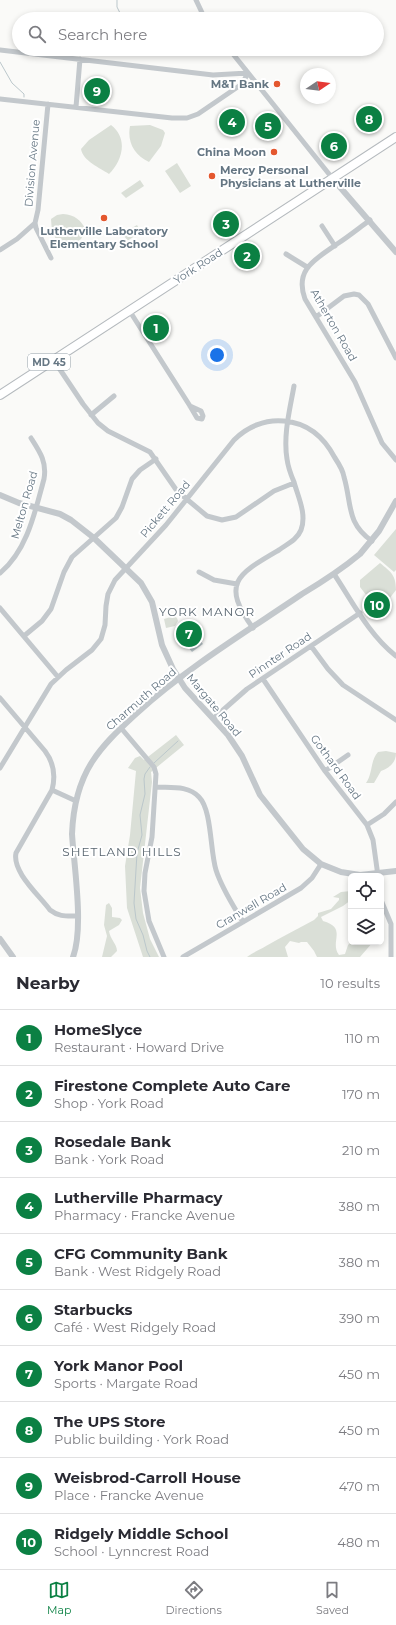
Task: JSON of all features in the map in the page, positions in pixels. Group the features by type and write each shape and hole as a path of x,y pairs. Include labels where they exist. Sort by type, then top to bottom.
{"main road":[{"name":"York Road","path":"0,394 396,137"}],"street":[{"path":"196,0 202,12"},
{"path":"0,50 12,51"},
{"path":"53,56 213,75 248,73"},
{"path":"235,56 333,179 370,220 396,252"},
{"path":"76,107 80,59"},
{"path":"0,99 187,118 198,114 242,84 248,73"},
{"name":"Division Avenue","path":"35,223 38,210 48,104"},
{"path":"286,254 307,267 318,257 336,246 370,220"},
{"path":"0,250 35,223 39,236 51,258"},
{"path":"322,226 336,246"},
{"name":"Atherton Road","path":"307,267 302,279 303,294 355,382 382,443 396,460"},
{"path":"316,318 344,296 354,294 359,296 368,304 396,358"},
{"path":"129,310 190,406"},
{"path":"54,359 91,415 108,430 146,449 156,459 174,486 187,500 207,516 215,519 228,519 243,513 274,491 294,483"},
{"path":"252,628 241,612 237,602 237,584 239,578 248,568 291,542 301,530 303,524 303,511 287,458 288,421 294,386"},
{"path":"91,415 114,396"},
{"name":"Pickett Road","path":"0,768 44,694 58,677 99,643 104,629 108,594 115,580 187,500 240,435 246,430 262,423 288,421 298,423 314,431 330,448 344,475 354,524 359,531 372,541"},
{"name":"Melton Road","path":"0,574 13,561 23,545 44,479 45,469 42,455 31,438"},
{"path":"24,636 48,614 54,605 64,572 69,562 76,553 111,523 119,514 130,485 136,474 156,459"},
{"name":"Margate Road","path":"0,494 19,503 60,514 71,520 94,538 141,583 150,597 164,651 178,678 185,688 214,718 236,746 253,784 268,808 304,849 321,864 348,873"},
{"name":"Charmuth Road","path":"73,957 77,943 77,916 72,834 76,801 92,762 110,739 121,728 178,678 334,574 360,554 372,541 396,501"},
{"path":"199,572 214,580 237,584"},
{"path":"334,574 380,641 396,656"},
{"path":"0,608 58,677"},
{"name":"Pinnter Road","path":"214,718 237,697 360,613"},
{"path":"311,646 328,669 343,685 396,720"},
{"name":"Gothard Road","path":"263,679 325,771 367,825 373,840 378,873"},
{"path":"0,698 50,758 54,777 52,790 18,847 15,862 21,873 50,910 60,916 77,916"},
{"path":"121,728 152,765 156,774 152,837 145,873 144,891 149,920 164,957"},
{"path":"325,771 348,755"},
{"path":"156,787 190,790 200,797 207,812 216,869 223,889 243,922"},
{"path":"52,790 76,801"},
{"path":"367,825 384,814 396,802"},
{"name":"Cranwell Road","path":"183,957 301,888 312,878 321,864"},
{"name":"Margate Road","path":"384,874 396,871"},
{"path":"384,907 391,924 391,957"},
{"path":"0,939 13,957"}],"shaded area":[{"path":"111,125 120,137 122,150 114,169 109,174 88,161 81,149 89,140"},
{"path":"150,125 163,130 165,133 161,146 149,162 139,156 136,152 131,143 129,132 130,126"},
{"path":"177,163 191,186 180,193 165,171"},
{"path":"140,180 144,186 126,198 121,193"},
{"path":"63,214 77,219 82,223 86,230 81,239 66,249 61,248 52,232 51,219 57,215"},
{"path":"137,225 141,232 127,241 123,233"},
{"path":"396,529 396,570 394,572 374,555"},
{"path":"380,563 394,577 396,590 379,612 360,587 360,580"},
{"path":"174,616 178,621 175,626 166,628 164,619"},
{"path":"194,632 203,644 192,652 188,647 193,643 189,636"},
{"path":"176,735 184,745 151,772 152,782 140,888 143,913 150,939 159,957 143,957 127,908 125,866 130,835 136,771 128,768 135,758 140,756 144,760"},
{"path":"386,751 396,753 395,760 389,767 381,771 374,783 366,783 370,775 375,756 378,752"},
{"path":"348,891 348,902 321,917 323,921 335,927 337,936 336,950 339,955 345,954 348,945 370,945 360,957 317,957 307,942 299,943 290,941 285,947 288,957 247,957 314,920 318,916 318,913 331,909 339,900 339,898 333,897 341,892"},
{"path":"109,903 112,908 112,917 120,918 122,920 119,925 109,931 117,951 111,957 102,957 107,936 104,925 106,905"}],"waterway":[{"path":"117,0 117,7 120,12"},
{"path":"0,62 12,83 24,94 24,97"},
{"path":"154,763 178,741"},
{"path":"150,767 145,774 144,779 145,794 140,815 142,835 137,853 134,903 136,919 150,957"}],"place":[{"name":"M&T Bank","path":"277,84"},
{"name":"Weisbrod-Carroll House","path":"97,91"},
{"name":"The UPS Store","path":"369,119"},
{"name":"Lutherville Pharmacy","path":"232,122"},
{"name":"CFG Community Bank","path":"268,126"},
{"name":"Starbucks","path":"334,146"},
{"name":"China Moon","path":"274,152"},
{"name":"Mercy Personal Physicians at Lutherville","path":"212,176"},
{"name":"Lutherville Laboratory Elementary School","path":"104,218"},
{"name":"Rosedale Bank","path":"226,224"},
{"name":"Firestone Complete Auto Care","path":"247,256"},
{"name":"HomeSlyce","path":"156,328"},
{"name":"Ridgely Middle School","path":"377,605"},
{"name":"York Manor Pool","path":"189,634"}],"district":[{"name":"YORK MANOR","path":"207,611"},
{"name":"SHETLAND HILLS","path":"122,851"}]}
